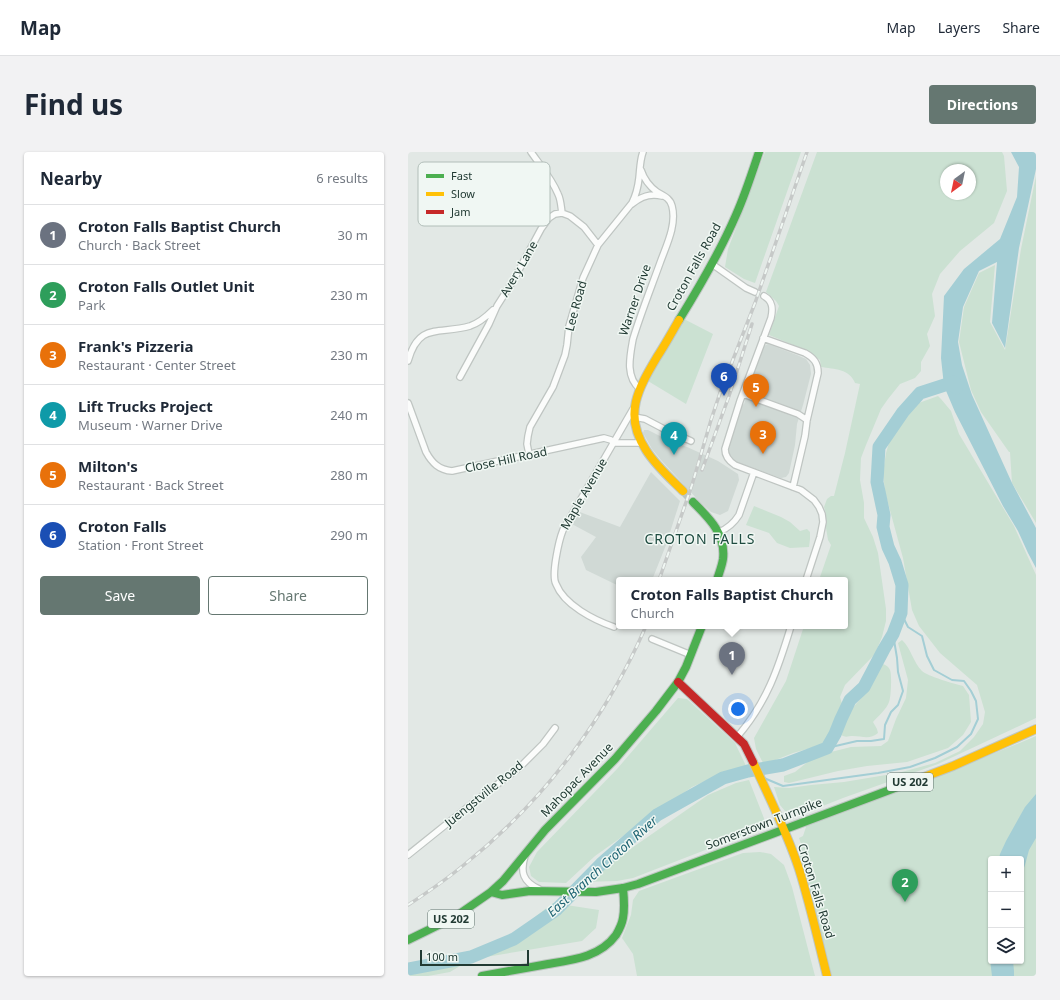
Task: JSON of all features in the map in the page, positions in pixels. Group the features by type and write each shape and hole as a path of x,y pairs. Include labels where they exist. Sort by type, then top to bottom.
{"main road":[{"name":"Croton Falls Road","path":"640,389 726,237 735,218 759,152"},
{"path":"640,389 634,407 634,417 642,443 656,464 683,491"},
{"path":"693,502 710,520 723,540 723,559 718,577"},
{"name":"Mahopac Avenue","path":"491,892 503,881 555,820 634,738 656,711 678,682 686,667 701,629"},
{"name":"Croton Falls Road","path":"678,682 737,737 748,752 793,853 804,884 827,976"},
{"name":"Somerstown Turnpike","path":"491,892 502,895 518,892 609,891 654,879 953,766 1036,729"},
{"path":"482,976 575,959 590,955 602,949 615,936 623,921 625,904 623,888"},
{"name":"US 202","path":"408,940 455,917 491,892"}],"street":[{"path":"530,152 537,162"},
{"path":"642,154 642,174 651,187 666,196"},
{"name":"Lee Road","path":"529,454 527,444 530,427 553,387 562,364 568,345 569,326 580,288 591,259 598,245 627,209 635,196 641,165"},
{"path":"550,180 559,195 562,213 570,216 584,227 598,245"},
{"path":"627,209 635,201 643,197 652,195 666,196"},
{"name":"Warner Drive","path":"640,389 632,380 630,372 631,353 637,325 653,284 671,228 673,213 672,206 666,196"},
{"name":"Avery Lane","path":"550,217 555,214 562,213"},
{"name":"Avery Lane","path":"460,377 489,324 497,306 513,281 543,226"},
{"path":"712,264 746,288 755,292"},
{"path":"764,296 770,300 772,305 771,318 740,402 725,453 730,461 735,465 801,490 814,500 819,507 823,522 820,537 807,577"},
{"path":"408,362 414,346 420,337 429,332 462,328 472,325 481,320 497,306"},
{"path":"763,338 811,356 818,366 805,436 793,487"},
{"path":"743,394 798,414 807,420"},
{"name":"Close Hill Road","path":"408,403 426,452 435,464 446,470 452,471 604,438 611,440 613,443 642,443"},
{"name":"Maple Avenue","path":"614,627 594,619 576,607 561,593 555,584 554,579 559,542 563,530 634,407"},
{"path":"634,417 645,419 664,430 691,440"},
{"path":"719,532 730,526 739,515 750,491 754,472"},
{"path":"737,737 756,711 770,687 790,629"},
{"path":"652,639 691,655"},
{"name":"Juengstville Road","path":"408,855 520,767 538,749 555,728"},
{"path":"526,854 522,869 527,882 531,886 547,891"}],"shaded area":[{"path":"768,344 806,359 810,365 811,374 797,424 795,445 789,473 786,477 781,478 732,461 727,454 726,447 740,406 744,404 748,393 745,391 762,347"},
{"path":"644,430 648,430 718,461 738,474 739,480 728,511 720,515 711,512 699,501 652,449 643,433"},
{"path":"651,472 680,501 666,545 653,577 616,577 616,585 586,570 581,557 596,537 570,523 577,511 620,527"}],"green space":[{"path":"765,152 801,152 755,283 744,279 725,267 728,249"},
{"path":"817,152 1002,152 1004,156 1007,191 994,223 960,251 940,274 932,294 935,316 927,334 930,346 921,362 921,371 915,378 900,384 881,409 861,458 860,480 864,503 864,518 873,537 878,553 886,609 886,621 882,637 875,654 845,685 840,697 843,707 825,744 763,763 756,749 754,738 786,681 803,629 848,629 848,577 820,577 831,545 828,540 824,507 827,499 834,496 860,384 855,383 853,378 841,370 821,367 820,360 803,349 769,335 779,306 776,301 766,292"},
{"path":"1036,176 1036,523 1012,483 1010,452 981,412 971,390 959,342 964,307 979,273 995,265 990,322 1005,350 1021,249"},
{"path":"684,319 713,334 686,404 648,381"},
{"path":"938,396 951,411 959,434 1014,526 1036,575 1036,718 938,764 805,813 789,813 780,805 774,787 789,788 844,782 898,773 935,763 960,751 974,737 983,724 985,712 977,685 940,653 919,626 912,610 903,558 885,492 883,472 890,439 903,418 916,404"},
{"path":"754,506 781,517 790,522 800,531 807,529 810,532 809,547 790,548 777,543 769,533 746,525"},
{"path":"902,640 908,647 922,671 948,682 963,686 969,695 971,722 963,735 948,748 907,762 867,766 838,771 789,783 784,782 784,776 795,772 815,756 851,747 881,746 888,741 906,698 908,680 898,643"},
{"path":"883,664 890,670 891,691 888,705 873,722 878,733 869,737 846,737 841,735 850,711 869,689 872,679"},
{"path":"678,698 687,699 735,743 747,768 730,770 692,787 595,856 566,883 539,882 531,876 529,867 537,852 617,769"},
{"path":"1036,736 1036,976 832,976 799,853 801,844 799,838 803,836 807,824 922,782"},
{"path":"749,780 767,826 633,878 617,881 583,882 708,795 736,783"},
{"path":"760,852 771,854 784,865 792,887 815,976 637,976 633,954 622,938 631,915 633,900 639,891 743,853"},
{"path":"553,903 599,910 596,928 582,941 480,958 465,963 450,972 428,976 408,976 408,969 455,961 492,950"}],"water":[{"path":"1011,152 1036,152 1036,169 1019,248 1005,348 992,323 997,262 979,271 963,307 958,342 962,365 972,395 1012,483 1036,528 1036,568 955,412 944,386 941,358 944,296 964,269 1000,239 1017,197 1019,167"},
{"path":"1036,794 1036,838 1029,850 1024,868 1024,856 1000,856 1006,841 1025,807"},
{"path":"991,964 1013,964 1014,976 992,976"}],"waterway":[{"name":"East Branch Croton River","path":"408,969 471,957 514,939 556,910 601,864 657,815 723,778 748,771 783,765 827,748 850,700 864,687 893,634 901,613 902,585 895,562 888,547 883,527 884,515 877,482 879,447 903,412 920,393 954,382 956,388"},
{"name":"East Branch Croton River","path":"764,778 783,786 910,767 935,758 957,747 971,734 978,719 976,701 971,691 964,681 952,680 934,670 927,656 922,636 908,627 901,613"},
{"name":"East Branch Croton River","path":"827,748 857,741 884,739 885,725 891,712 898,705 903,691 898,672 893,634"},
{"name":"East Branch Croton River","path":"748,771 756,775"}],"tunnel":[{"path":"683,491 693,502"}],"railway":[{"path":"660,577 692,485 720,393 755,303 807,152"},
{"path":"702,470 729,396 752,324"},
{"path":"408,905 451,875 494,839 521,813 546,785 570,756 592,725 612,693 645,629"}],"traffic: fast":[{"path":"679,320 695,294 730,229 759,152"},
{"path":"693,502 710,520 722,542 723,559 718,577"},
{"path":"491,892 503,881 545,830 615,759 656,711 678,682 686,667 701,629"},
{"path":"408,940 455,917 491,892 502,895 530,891 596,892 623,888 638,884 903,785"},
{"path":"482,976 567,961 594,953 610,942 619,929 624,914 623,888"}],"traffic: slow":[{"path":"679,320 644,380 639,391 634,414 635,425 646,450 659,467 683,491"},
{"path":"903,785 953,766 1036,729"},
{"path":"753,762 778,815 799,869 827,976"}],"traffic: jam":[{"path":"678,682 744,744 753,762"}],"place":[{"name":"Croton Falls","path":"724,396"},
{"name":"Milton's","path":"756,407"},
{"name":"Frank's Pizzeria","path":"763,454"},
{"name":"Lift Trucks Project","path":"674,455"},
{"name":"Croton Falls Baptist Church","path":"732,675"},
{"name":"Croton Falls Outlet Unit","path":"905,902"}],"district":[{"name":"CROTON FALLS","path":"700,539"}]}
